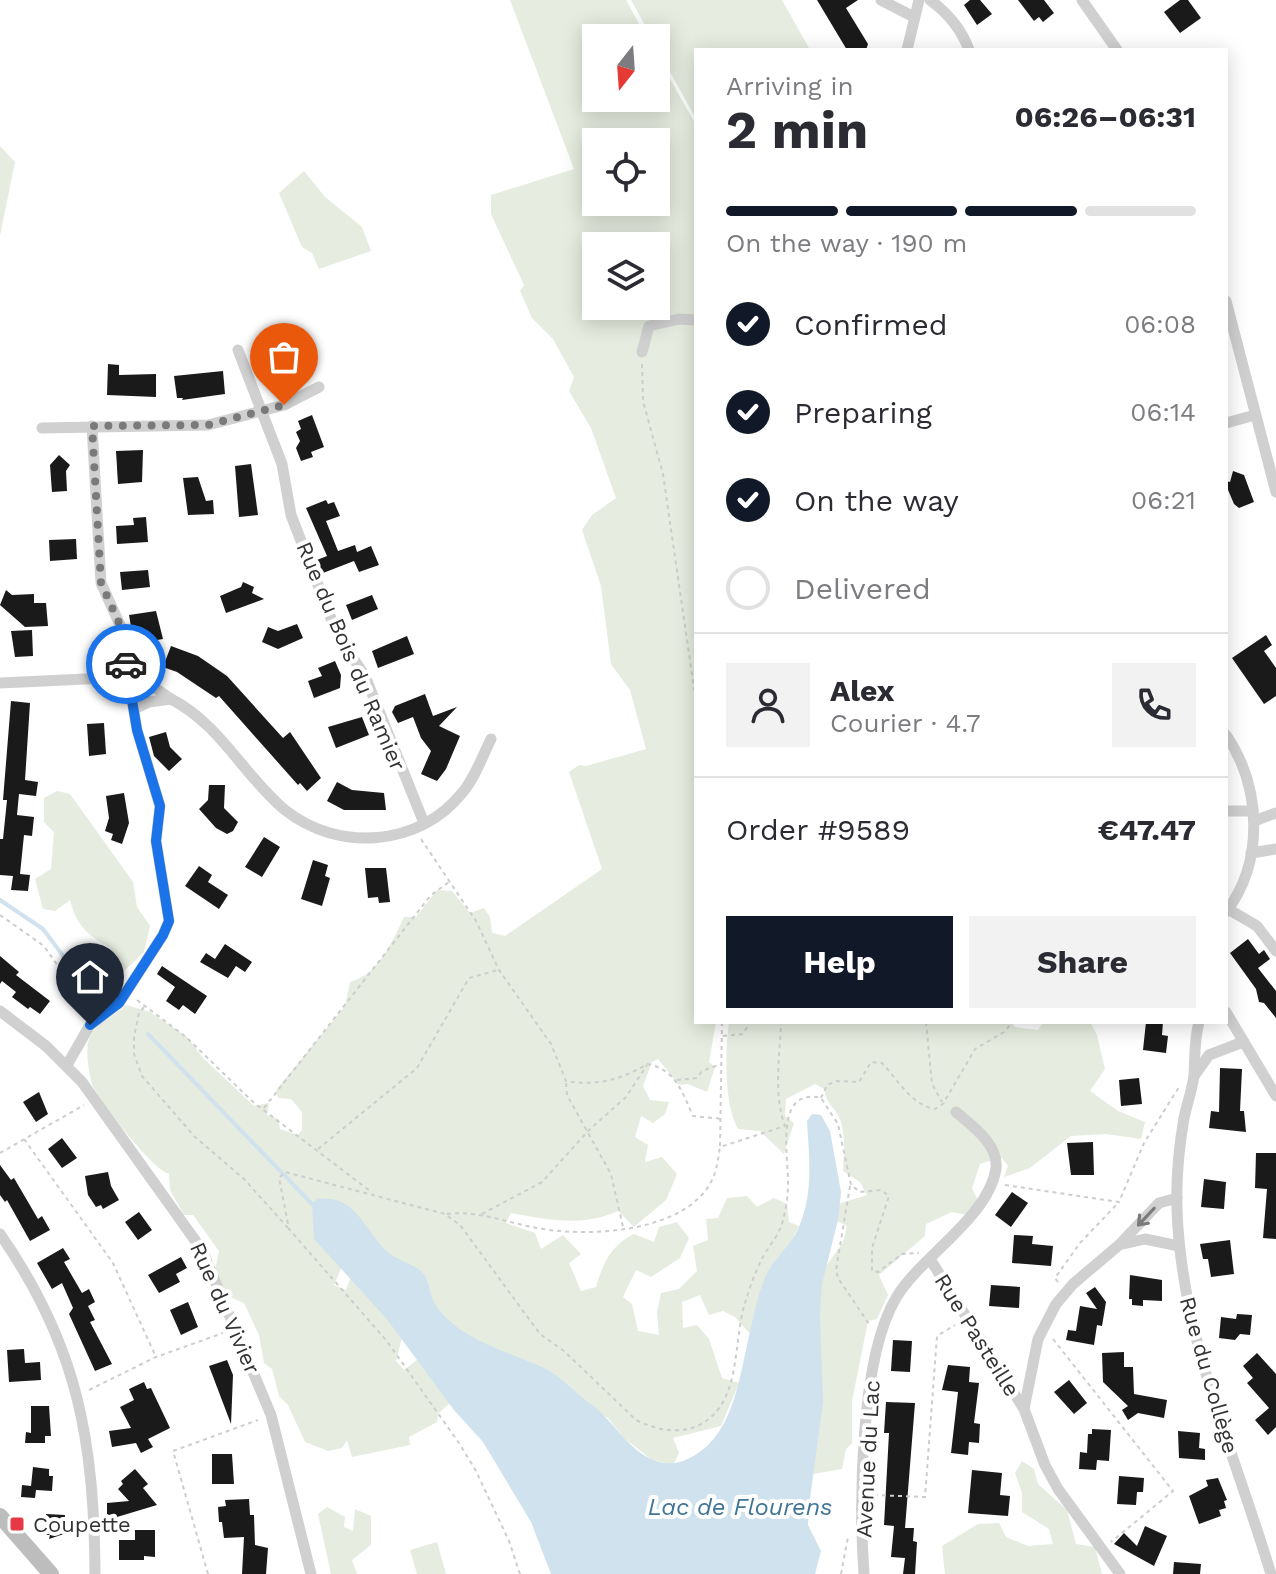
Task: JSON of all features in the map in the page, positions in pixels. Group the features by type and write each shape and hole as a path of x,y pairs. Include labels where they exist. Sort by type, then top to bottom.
{"street":[{"path":"881,0 914,17"},
{"path":"907,48 919,0"},
{"path":"930,0 944,11 964,36 968,48"},
{"path":"1082,0 1116,48"},
{"path":"1228,309 1276,492"},
{"path":"642,352 649,326 679,319 694,320"},
{"name":"Rue du Bois du Ramier","path":"238,350 286,476 291,515 337,634 365,676 411,798 418,826"},
{"path":"42,428 190,427 262,412 319,387"},
{"path":"1228,422 1255,415"},
{"path":"67,1065 90,1025 119,1003 169,921 156,841 160,806 134,709 120,625 101,583 92,426"},
{"path":"0,683 129,679 145,685 154,682 155,688 200,717 272,797 312,827 357,839 386,838 418,826 462,794 491,739"},
{"path":"134,709 149,702 171,699"},
{"path":"1228,739 1245,769 1254,816 1251,853 1242,883 1228,908"},
{"path":"1228,811 1254,816 1276,813"},
{"path":"1251,853 1276,849"},
{"path":"1228,911 1257,926 1276,951"},
{"name":"Rue du Vivier","path":"0,1011 67,1065 96,1098 202,1250 271,1415 311,1574"},
{"path":"1228,1016 1276,1096"},
{"name":"Rue du Collège","path":"1199,1024 1193,1054 1193,1080 1183,1122 1177,1198 1179,1246 1187,1305 1213,1397 1271,1559 1271,1574"},
{"path":"1193,1080 1209,1055 1243,1042"},
{"path":"956,1112 980,1133 994,1152 996,1166 992,1183"},
{"name":"Avenue du Lac","path":"864,1574 869,1392 881,1334 897,1296 968,1219 992,1183"},
{"name":"Rue Pasteille","path":"1024,1409 1041,1331 1065,1293 1119,1245 1159,1203 1177,1198"},
{"path":"0,1234 43,1304 77,1395 89,1456 95,1574"},
{"path":"1119,1245 1145,1239 1179,1246"},
{"name":"Rue Pasteille","path":"930,1259 1024,1409 1045,1465 1112,1570 1120,1574"},
{"path":"0,1516 51,1574"}],"path":[{"path":"642,352 643,401 663,474 694,688"},
{"path":"418,826 489,943 499,970 551,1044 566,1081 567,1095 611,1174 623,1228"},
{"path":"263,1109 431,895 451,881"},
{"path":"0,915 44,946 90,1012 100,1018"},
{"path":"317,1150 417,1068 469,978 499,970"},
{"path":"371,1192 263,1109 186,1037 145,1006 139,1013 134,1054 142,1076 195,1137 244,1179 386,1340 476,1471 509,1541 520,1574"},
{"path":"289,1229 279,1178 285,1172 371,1192 445,1214 482,1214 559,1231 623,1228 670,1216 695,1202 714,1175 722,1119 722,1024"},
{"path":"722,1036 743,1034 749,1024"},
{"path":"445,1214 460,1225 540,1334 564,1351 636,1420 650,1427 685,1430 714,1415 729,1390 744,1303 760,1261 783,1225 788,1184 785,1126 780,1112 781,1024"},
{"path":"926,1024 932,1084 943,1104"},
{"path":"821,1098 827,1085 837,1081 859,1082 871,1062 882,1063 912,1099 923,1107 935,1109 943,1104 975,1049 1004,1032 1011,1024"},
{"path":"566,1081 591,1085 621,1079 648,1064 659,1067 677,1080 693,1116 722,1119"},
{"path":"482,1214 542,1182 589,1130 626,1097 648,1064"},
{"path":"677,1080 697,1078 702,1071 722,1064"},
{"path":"1065,1293 1055,1278 1080,1243 1119,1202 1144,1143 1175,1088 1193,1080"},
{"path":"0,1153 96,1098"},
{"path":"720,1147 785,1126 794,1107 805,1099 821,1098"},
{"path":"821,1098 838,1124 851,1185 836,1270 838,1278 871,1326"},
{"path":"24,1139 113,1263 156,1357"},
{"path":"992,1183 1119,1202"},
{"path":"851,1185 860,1192 881,1190 889,1196 872,1248 872,1271 878,1272 902,1254 917,1253"},
{"path":"864,1494 925,1497 937,1336 966,1318"},
{"path":"77,1395 156,1357 237,1328"},
{"path":"1041,1331 1050,1335 1173,1491 1101,1550"},
{"path":"208,1574 173,1451 271,1415"}],"shaded area":[{"path":"510,0 626,0 639,24 582,24 582,112 670,112 670,79 694,121 694,1024 716,1024 709,1062 715,1067 707,1092 688,1084 679,1085 658,1059 652,1062 643,1086 650,1100 669,1102 665,1114 653,1123 641,1116 635,1137 648,1145 645,1162 662,1157 677,1174 666,1200 634,1227 618,1211 579,1221 511,1213 506,1223 535,1233 541,1249 563,1235 581,1254 569,1263 581,1291 596,1287 609,1256 626,1238 634,1234 654,1242 659,1227 677,1222 689,1238 680,1258 651,1277 636,1270 623,1297 632,1304 638,1331 659,1335 657,1312 661,1293 679,1289 697,1271 693,1246 708,1240 706,1219 718,1218 727,1198 747,1196 757,1207 774,1198 787,1204 789,1222 799,1226 786,1251 770,1268 750,1334 735,1317 723,1311 709,1315 700,1295 682,1302 683,1328 697,1325 709,1339 722,1378 739,1383 721,1426 673,1438 679,1453 673,1465 652,1460 624,1438 608,1418 483,1351 345,1259 334,1285 346,1290 353,1270 405,1326 396,1361 404,1370 422,1356 454,1399 438,1414 437,1422 409,1437 410,1445 352,1457 347,1440 342,1448 328,1451 305,1442 288,1405 279,1396 272,1369 264,1363 259,1335 244,1303 227,1296 215,1270 219,1251 193,1215 184,1215 170,1190 169,1174 140,1149 98,1095 88,1065 88,1043 98,1026 126,1005 150,1012 187,1037 204,1059 254,1106 269,1103 267,1115 278,1119 280,1129 298,1135 302,1130 302,1112 291,1099 278,1098 276,1090 345,1006 350,982 377,965 404,917 416,917 437,890 452,891 470,913 484,908 490,917 492,933 505,936 602,869 569,772 579,765 586,766 646,749 630,690 611,664 601,586 582,530 592,515 616,498 591,428 569,391 574,377 553,339 532,318 520,291 524,285 491,214 491,195 574,169"},
{"path":"631,0 782,0 809,48 694,48 694,115 670,72 670,24 644,24"},
{"path":"0,146 15,162 0,236"},
{"path":"304,171 325,197 362,227 371,251 319,269 312,253 302,247 279,193"},
{"path":"57,791 70,794 133,882 137,907 150,926 144,952 124,971 115,997 97,1000 89,974 92,962 103,964 111,957 111,948 84,929 70,900 55,911 43,909 35,879 51,869 54,832 44,822 44,798"},
{"path":"729,1024 1013,1024 1038,1030 1042,1024 1091,1024 1097,1035 1105,1069 1090,1091 1118,1111 1145,1122 1141,1139 1106,1134 1071,1136 1030,1168 1004,1177 1008,1166 1001,1157 980,1164 972,1188 980,1205 972,1216 952,1212 926,1224 925,1236 879,1275 888,1295 877,1319 868,1321 852,1401 852,1443 846,1449 842,1469 802,1476 818,1278 843,1242 847,1226 835,1220 833,1211 841,1203 867,1195 860,1182 843,1171 841,1123 824,1089 815,1084 786,1099 785,1116 794,1123 784,1154 760,1131 738,1129 730,1106 726,1062"},
{"path":"1022,1461 1034,1469 1038,1484 1067,1510 1076,1544 1095,1547 1102,1574 945,1574 942,1546 978,1524 999,1523 1006,1537 1028,1546 1053,1544 1049,1529 1022,1512 1022,1493 1015,1473"},
{"path":"327,1507 345,1517 344,1527 353,1531 355,1509 371,1516 371,1545 352,1560 357,1574 331,1574 318,1514"},
{"path":"437,1542 446,1574 417,1574 410,1550"}],"water":[{"name":"Lac de Flourens","path":"812,1114 821,1115 830,1131 841,1192 838,1220 822,1284 823,1402 808,1525 821,1551 815,1574 551,1574 531,1522 483,1442 454,1410 386,1318 314,1239 312,1204 317,1199 331,1199 351,1208 389,1253 421,1271 435,1304 456,1327 550,1371 599,1411 641,1453 657,1462 675,1463 700,1452 713,1439 732,1406 763,1283 803,1216 809,1176 807,1121"}],"building":[{"path":"817,0 858,0 846,8 868,44 867,48 846,48"},
{"path":"970,0 980,0 992,14 977,25 964,5"},
{"path":"1018,0 1044,0 1054,13 1043,22 1039,17 1034,21"},
{"path":"1180,0 1188,0 1201,18 1180,33 1164,12"},
{"path":"295,348 304,364 275,380 266,364"},
{"path":"108,364 119,365 119,375 156,374 156,397 107,395"},
{"path":"223,371 225,394 182,400 177,398 174,376"},
{"path":"312,415 324,447 311,452 313,457 301,461 296,448 300,441 296,432 301,429 298,421"},
{"path":"143,450 142,482 118,484 116,451"},
{"path":"59,455 70,465 66,471 67,491 52,492 50,465"},
{"path":"251,464 258,515 239,517 235,466"},
{"path":"1233,471 1244,475 1254,502 1239,508 1234,504 1228,490"},
{"path":"198,477 206,501 213,500 214,514 188,515 183,478"},
{"path":"326,500 328,504 334,502 340,516 326,521 338,551 355,545 357,552 371,546 379,565 359,572 354,561 323,573 317,560 327,556 306,508"},
{"path":"146,517 148,542 117,544 116,526 134,525 133,518"},
{"path":"76,539 77,559 50,561 49,540"},
{"path":"148,570 150,587 122,590 120,572"},
{"path":"243,582 254,587 252,593 264,599 226,613 220,596 241,587"},
{"path":"6,590 12,595 34,594 34,603 46,603 48,626 25,627 0,605"},
{"path":"372,595 378,609 352,620 346,605"},
{"path":"156,611 163,639 134,644 129,615"},
{"path":"297,624 303,638 278,649 262,642 268,627 278,631"},
{"path":"32,630 33,656 15,657 11,631"},
{"path":"1266,635 1272,645 1264,651 1276,668 1276,696 1264,704 1232,658"},
{"path":"407,636 414,654 378,668 372,651"},
{"path":"171,646 198,656 227,676 283,738 290,732 321,778 307,791 300,783 298,785 219,696 216,698 177,672 163,667"},
{"path":"335,661 341,675 340,688 314,698 308,681 322,676 318,668"},
{"path":"425,694 433,716 457,707 439,726 460,736 446,769 437,781 421,774 431,751 421,738 413,717 398,723 392,712 395,706"},
{"path":"11,701 30,703 25,780 38,782 36,796 19,794 17,815 34,817 32,836 24,835 20,874 30,875 28,891 11,890 13,876 0,875"},
{"path":"362,717 369,735 336,748 328,727"},
{"path":"104,723 106,754 89,756 87,724"},
{"path":"166,732 170,747 182,759 169,771 154,756 149,737"},
{"path":"337,782 352,790 384,793 386,810 344,810 327,801"},
{"path":"209,785 225,785 224,808 238,822 227,834 216,828 199,809 208,800"},
{"path":"124,793 129,823 122,844 111,840 113,834 105,831 109,818 106,796"},
{"path":"264,837 280,847 262,877 245,867"},
{"path":"313,860 328,865 325,876 330,878 322,906 301,899"},
{"path":"199,866 212,875 208,882 228,895 219,909 185,886"},
{"path":"365,868 386,868 390,902 379,903 378,897 368,898"},
{"path":"1248,939 1259,954 1264,950 1270,959 1258,968 1276,991 1276,1018 1264,1003 1259,1002 1256,989 1230,953"},
{"path":"225,944 252,962 245,972 236,966 228,978 200,962 206,953 215,959"},
{"path":"0,956 19,972 16,975 50,1001 40,1014 12,997 16,992 2,981 0,984"},
{"path":"162,966 207,996 195,1014 183,1005 179,1010 166,1001 175,987 157,974"},
{"path":"1146,1024 1163,1024 1162,1035 1168,1036 1166,1053 1143,1050"},
{"path":"1220,1068 1242,1069 1240,1111 1244,1111 1246,1132 1209,1128 1211,1111 1219,1112"},
{"path":"1139,1078 1142,1104 1121,1106 1119,1080"},
{"path":"39,1092 48,1114 36,1122 23,1102"},
{"path":"62,1138 77,1158 62,1168 48,1149"},
{"path":"1093,1142 1094,1175 1071,1175 1067,1143"},
{"path":"1256,1153 1276,1153 1276,1239 1263,1238 1267,1189 1255,1188"},
{"path":"0,1165 11,1180 14,1178 38,1219 42,1216 50,1230 30,1241 7,1200 5,1202 0,1195"},
{"path":"108,1172 119,1200 103,1209 101,1205 96,1207 88,1195 85,1176"},
{"path":"1204,1179 1226,1182 1224,1209 1201,1207"},
{"path":"1012,1192 1028,1203 1011,1227 995,1215"},
{"path":"139,1212 152,1230 138,1240 125,1222"},
{"path":"1014,1235 1033,1236 1032,1244 1053,1246 1051,1266 1012,1263"},
{"path":"1230,1240 1234,1274 1211,1277 1208,1259 1203,1259 1200,1244"},
{"path":"63,1248 70,1259 64,1262 82,1293 89,1289 95,1302 88,1306 95,1320 90,1322 112,1364 95,1371 69,1314 73,1308 62,1283 52,1289 37,1263"},
{"path":"181,1257 187,1268 176,1274 180,1282 159,1293 148,1275"},
{"path":"1130,1275 1162,1280 1162,1301 1143,1300 1143,1306 1132,1305 1132,1299 1129,1299"},
{"path":"991,1285 1020,1287 1019,1308 989,1306"},
{"path":"1095,1287 1106,1302 1102,1326 1097,1325 1094,1345 1066,1340 1068,1330 1076,1331 1080,1306 1097,1309 1086,1293"},
{"path":"188,1302 198,1327 181,1335 170,1310"},
{"path":"1237,1314 1252,1315 1250,1335 1240,1334 1235,1340 1219,1338 1221,1317 1236,1319"},
{"path":"893,1340 912,1341 910,1372 891,1371"},
{"path":"24,1349 25,1363 40,1362 41,1380 9,1382 7,1350"},
{"path":"1124,1352 1124,1367 1133,1367 1134,1394 1167,1400 1164,1418 1138,1413 1128,1420 1122,1410 1128,1406 1103,1382 1102,1353"},
{"path":"1257,1353 1276,1374 1276,1427 1268,1435 1255,1420 1269,1408 1247,1383 1253,1378 1243,1366"},
{"path":"227,1360 233,1375 231,1424 209,1366"},
{"path":"948,1365 970,1367 969,1382 979,1383 974,1423 980,1424 979,1443 969,1442 968,1455 951,1453 958,1392 942,1390"},
{"path":"1069,1380 1087,1403 1074,1414 1054,1392"},
{"path":"144,1382 147,1389 151,1388 170,1428 148,1439 153,1447 141,1453 136,1443 112,1447 109,1431 131,1428 120,1407 134,1400 129,1389"},
{"path":"886,1402 915,1403 905,1528 914,1528 913,1541 917,1542 915,1574 903,1574 905,1558 891,1557 894,1526 884,1525 889,1433 884,1433"},
{"path":"31,1406 49,1406 51,1436 45,1436 45,1443 25,1443 26,1432 31,1433"},
{"path":"1092,1429 1111,1430 1109,1461 1097,1460 1096,1470 1079,1469 1080,1452 1087,1453 1088,1434 1092,1434"},
{"path":"1178,1431 1200,1433 1199,1448 1205,1449 1205,1460 1179,1458"},
{"path":"212,1454 232,1454 234,1484 212,1484"},
{"path":"33,1467 49,1469 49,1476 53,1476 52,1491 36,1490 35,1498 21,1497 22,1485 31,1486"},
{"path":"135,1469 148,1484 143,1488 157,1505 107,1520 107,1503 129,1501 118,1489 123,1484 121,1481"},
{"path":"972,1470 1002,1473 1000,1495 1010,1496 1008,1516 968,1513"},
{"path":"1119,1476 1144,1478 1143,1492 1137,1492 1136,1505 1117,1504"},
{"path":"1218,1478 1227,1500 1224,1501 1226,1508 1219,1510 1221,1516 1199,1524 1189,1496 1208,1486 1206,1480"},
{"path":"249,1499 250,1515 254,1515 255,1545 268,1548 266,1574 242,1574 244,1537 224,1538 222,1522 219,1522 218,1507 226,1506 225,1500"},
{"path":"46,1514 65,1515 64,1534 49,1539 50,1535 46,1535"},
{"path":"1145,1526 1167,1536 1154,1566 1114,1544 1124,1533 1137,1546"},
{"path":"135,1530 155,1530 155,1557 119,1560 119,1540 135,1540"},
{"path":"1174,1562 1201,1564 1200,1574 1173,1574"}],"waterway":[{"path":"0,900 43,929 70,965"},
{"path":"148,1034 312,1204"}],"way so far":[{"path":"126,664 120,625 102,591 92,426 171,428 208,425 284,405"}],"place":[{"name":"Coupette","path":"17,1524"}],"route":[{"path":"90,1025 119,1003 169,921 156,841 160,806 137,730 126,664"}]}
